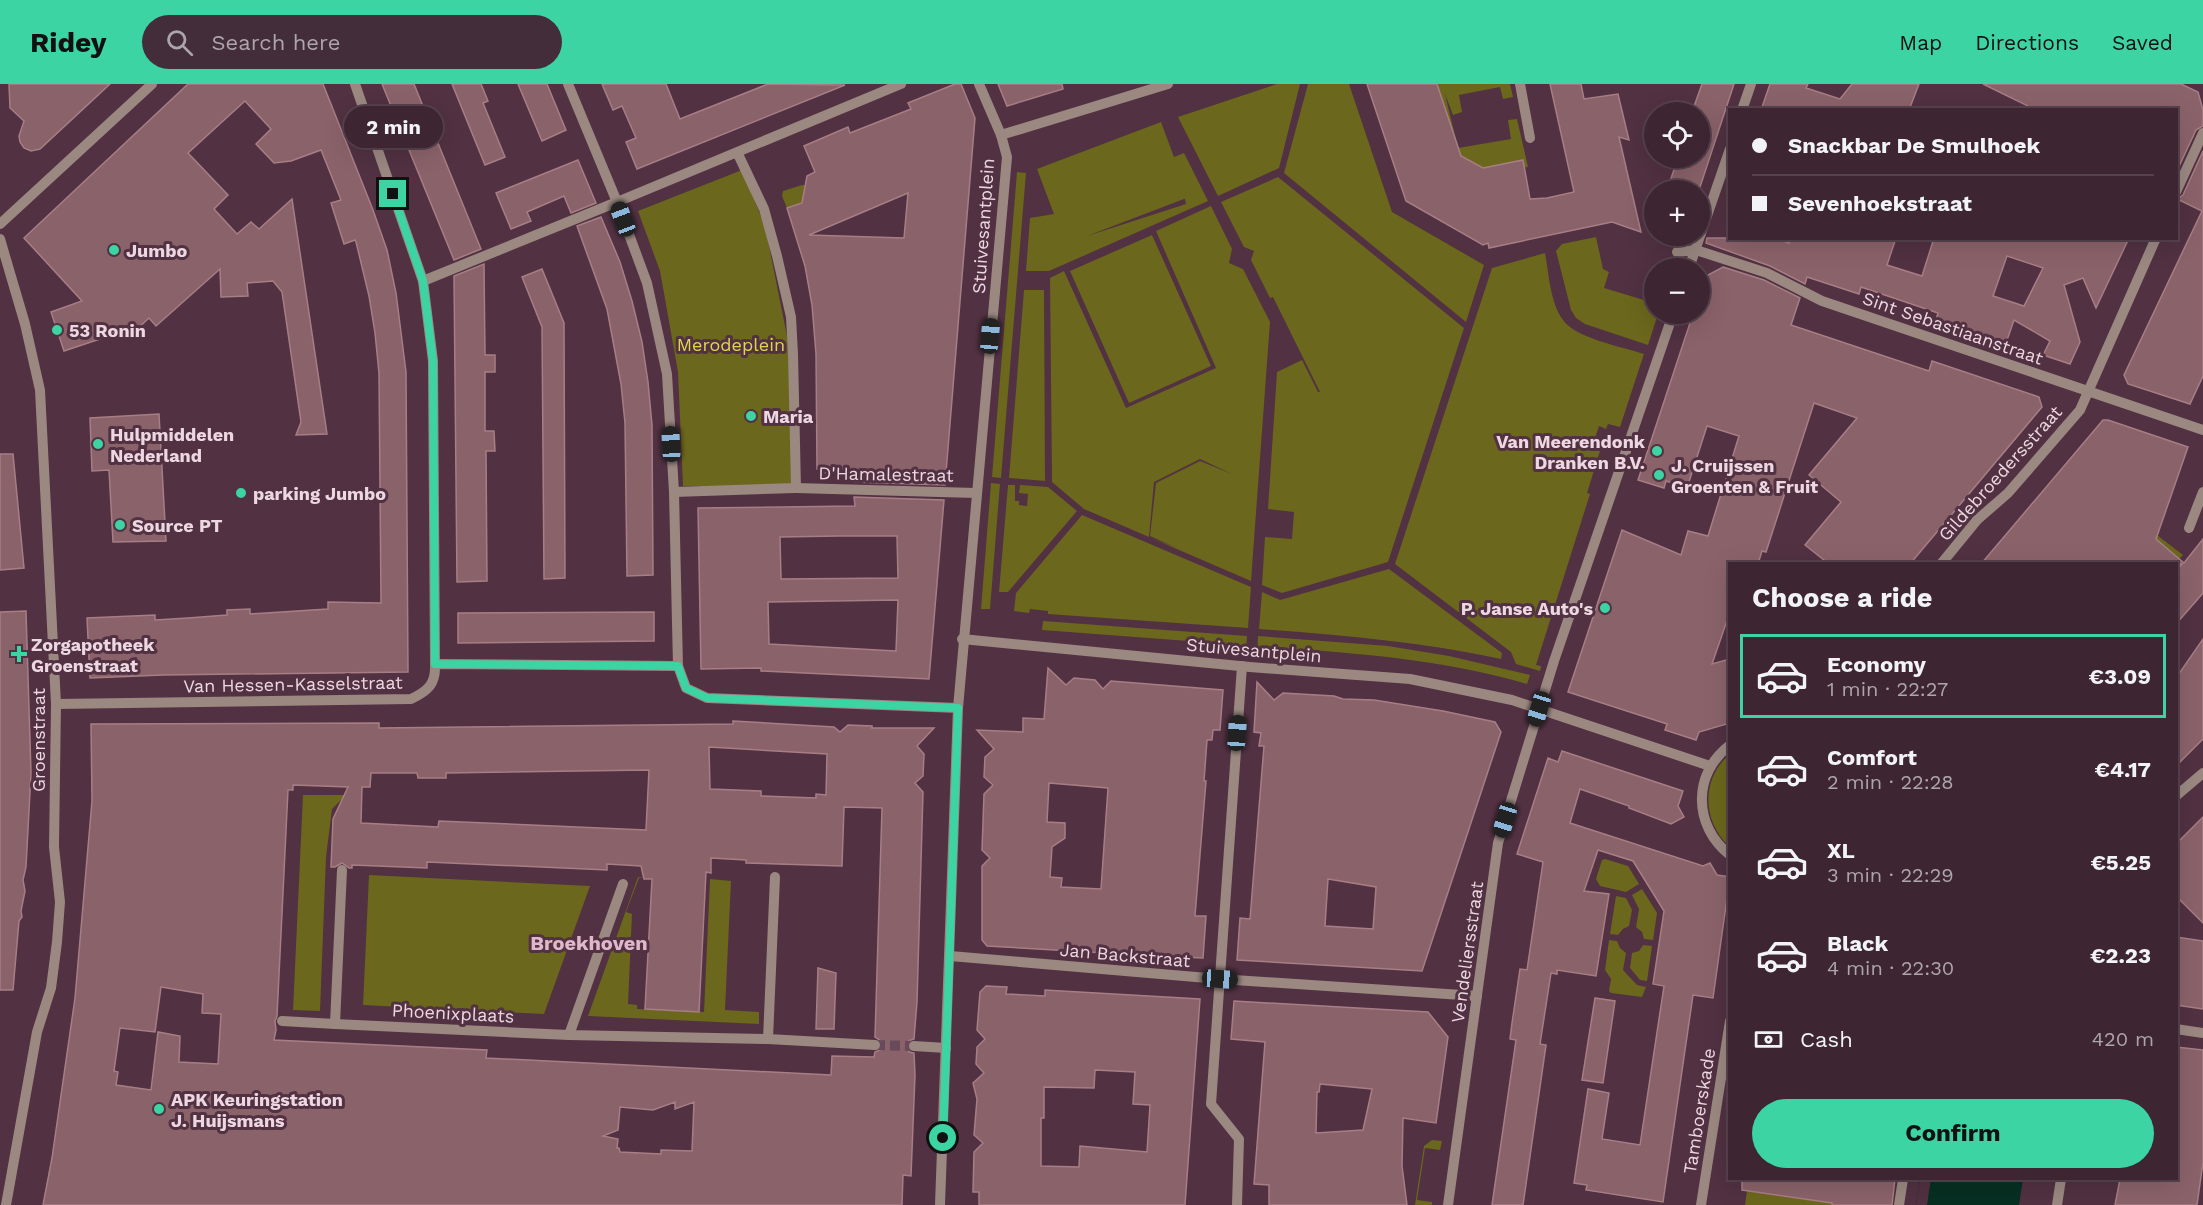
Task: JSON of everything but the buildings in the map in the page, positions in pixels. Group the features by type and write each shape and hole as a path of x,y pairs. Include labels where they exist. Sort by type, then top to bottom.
{"street":[{"path":"0,224 152,84"},
{"path":"355,84 423,281 433,361 435,664 678,666"},
{"path":"568,84 617,202 647,283 667,374 674,492 678,666 686,688 707,698 958,708"},
{"path":"423,281 901,84"},
{"path":"980,84 1000,135"},
{"name":"Stuivesantplein","path":"940,1205 958,708 1007,157 1000,135 1168,84"},
{"path":"1520,84 1530,138"},
{"path":"1743,108 1751,84"},
{"path":"2178,188 2203,133"},
{"path":"674,492 796,488 794,354 791,317 764,209 738,152"},
{"path":"1693,258 1728,155"},
{"name":"Groenstraat","path":"0,239 40,390 56,704 54,847 60,902 51,988 37,1032 6,1205"},
{"name":"Gildebroedersstraat","path":"1943,562 1977,520 2008,493 2080,410 2155,240"},
{"path":"1677,252 1696,250"},
{"name":"Sint Sebastiaanstraat","path":"1696,250 1767,273 1822,301 2203,430"},
{"name":"Vendeliersstraat","path":"1448,1205 1498,843 1557,650 1669,324"},
{"name":"D'Hamalestraat","path":"796,488 976,493"},
{"path":"2189,528 2203,492"},
{"name":"Stuivesantplein","path":"963,639 1242,666 1410,679 1512,700 1710,766"},
{"name":"Van Hessen-Kasselstraat","path":"56,704 411,699 428,691 436,676 435,664"},
{"path":"1237,1205 1239,1139 1211,1104 1242,666"},
{"path":"1728,747 1710,766 1702,790 1703,817 1715,841 1728,853"},
{"path":"2178,794 2203,773"},
{"path":"335,1024 342,870"},
{"path":"768,1039 775,877"},
{"path":"569,1035 623,884"},
{"name":"Jan Backstraat","path":"950,956 1220,979 1478,996"},
{"name":"Phoenixplaats","path":"282,1021 569,1035 768,1039 875,1045"},
{"path":"2178,1029 2203,1033"},
{"name":"Tamboerskade","path":"1701,1205 1728,1035"},
{"path":"914,1046 946,1048"},
{"path":"1899,1205 1903,1180"},
{"path":"2057,1205 2061,1180"}],"green space":[{"path":"1277,84 1300,84 1279,168 1218,196 1178,117"},
{"path":"1308,84 1349,84 1392,212 1484,265 1466,322 1284,173"},
{"path":"1436,84 1510,84 1513,97 1503,99 1500,87 1459,95 1462,112 1453,115 1445,94 1458,148 1511,139 1508,120 1517,119 1528,167 1485,172 1455,156"},
{"path":"1161,122 1174,157 1184,153 1208,201 1049,271 1026,271 1030,218 1054,214 1037,169","holes":["1184,199 1186,204 1087,236"]},
{"name":"Merodeplein","path":"742,170 765,226 791,356 791,486 683,486 678,372 660,271 638,211"},
{"path":"1017,172 1026,173 1001,478 992,477"},
{"path":"1278,177 1464,328 1388,562 1282,593 1262,585 1265,537 1292,539 1294,512 1268,509 1277,372 1302,360 1320,392 1273,297 1270,298 1251,260 1254,251 1244,247 1221,202"},
{"path":"805,185 803,195 807,202 787,208 782,196 783,191"},
{"path":"1211,206 1232,249 1229,263 1243,269 1270,322 1251,581 1084,509 1052,482 1050,278 1064,271 1126,408 1216,368 1156,231","holes":["1200,459 1232,474 1200,461 1156,483 1150,536 1177,548 1149,537 1154,482"]},
{"path":"1152,235 1211,366 1129,403 1070,271"},
{"path":"1596,237 1603,269 1609,272 1604,288 1644,300 1644,324 1655,324 1648,345 1585,324 1576,318 1571,310 1556,251 1562,244"},
{"path":"1545,253 1555,305 1563,320 1588,337 1644,354 1620,427 1608,424 1606,429 1599,426 1592,447 1600,451 1587,493 1590,494 1536,665 1541,666 1540,671 1516,664 1511,652 1395,564 1492,268"},
{"path":"1024,290 1044,290 1045,481 1009,478"},
{"path":"991,483 1000,484 990,609 981,609"},
{"path":"1008,485 1015,485 1015,501 1019,501 1019,505 1027,506 1028,494 1019,493 1020,485 1048,487 1077,511 1008,592 999,592"},
{"path":"1082,515 1251,587 1248,628 1048,614 1048,611 1030,609 1029,613 1014,611 1016,593"},
{"path":"2157,535 2183,555 2177,561 2156,539"},
{"path":"1389,569 1502,653 1501,659 1381,640 1259,629 1262,592 1280,600"},
{"path":"1043,621 1247,636 1246,653 1215,651 1215,643 1042,630"},
{"path":"1258,636 1388,646 1449,656 1530,675 1527,684 1471,670 1385,657 1298,649 1298,657 1257,654"},
{"path":"1728,756 1728,845 1714,825 1708,800 1713,776"},
{"path":"303,795 346,795 332,809 326,857 320,1011 293,1010"},
{"path":"1602,860 1628,866 1639,884 1626,892 1600,886 1596,879"},
{"path":"369,875 590,886 544,1014 363,1005"},
{"path":"638,877 644,878 639,878 626,912 632,914 628,1004 637,1005 637,1009 704,1012 710,879 731,881 725,1010 759,1012 759,1024 588,1016"},
{"path":"1642,889 1657,913 1653,940 1644,939 1642,932 1636,927 1639,909 1632,895"},
{"path":"1616,896 1626,898 1632,910 1629,926 1618,935 1610,934"},
{"path":"1609,940 1617,941 1626,953 1623,970 1637,985 1646,987 1642,997 1609,991 1611,979 1605,970"},
{"path":"1643,945 1652,946 1647,981 1640,980 1630,968 1632,953 1639,951"},
{"path":"1432,1140 1442,1141 1440,1150 1425,1148 1417,1200 1432,1202 1432,1205 1415,1205 1424,1146"},
{"path":"1747,1191 1832,1203 1831,1205 1745,1205"}],"shaded area":[{"path":"1920,1180 2023,1180 2019,1205 1916,1205"}],"pier":[{"path":"1920,1180 1931,1180 1927,1205 1916,1205"}],"tunnel":[{"path":"875,1045 914,1046"}],"place":[{"name":"Jumbo","path":"114,250"},
{"name":"53 Ronin","path":"57,330"},
{"name":"Maria","path":"751,416"},
{"name":"Hulpmiddelen Nederland","path":"98,444"},
{"name":"Van Meerendonk Dranken B.V.","path":"1657,451"},
{"name":"J. Cruijssen Groenten & Fruit","path":"1659,475"},
{"name":"parking Jumbo","path":"241,493"},
{"name":"Source PT","path":"120,525"},
{"name":"P. Janse Auto's","path":"1605,608"},
{"name":"Zorgapotheek Groenstraat","path":"19,654"},
{"name":"APK Keuringstation J. Huijsmans","path":"159,1109"}],"district":[{"name":"Broekhoven","path":"589,943"}],"route":[{"path":"393,194 423,281 433,361 435,664 678,666 686,688 707,698 958,708 943,1138"}]}
